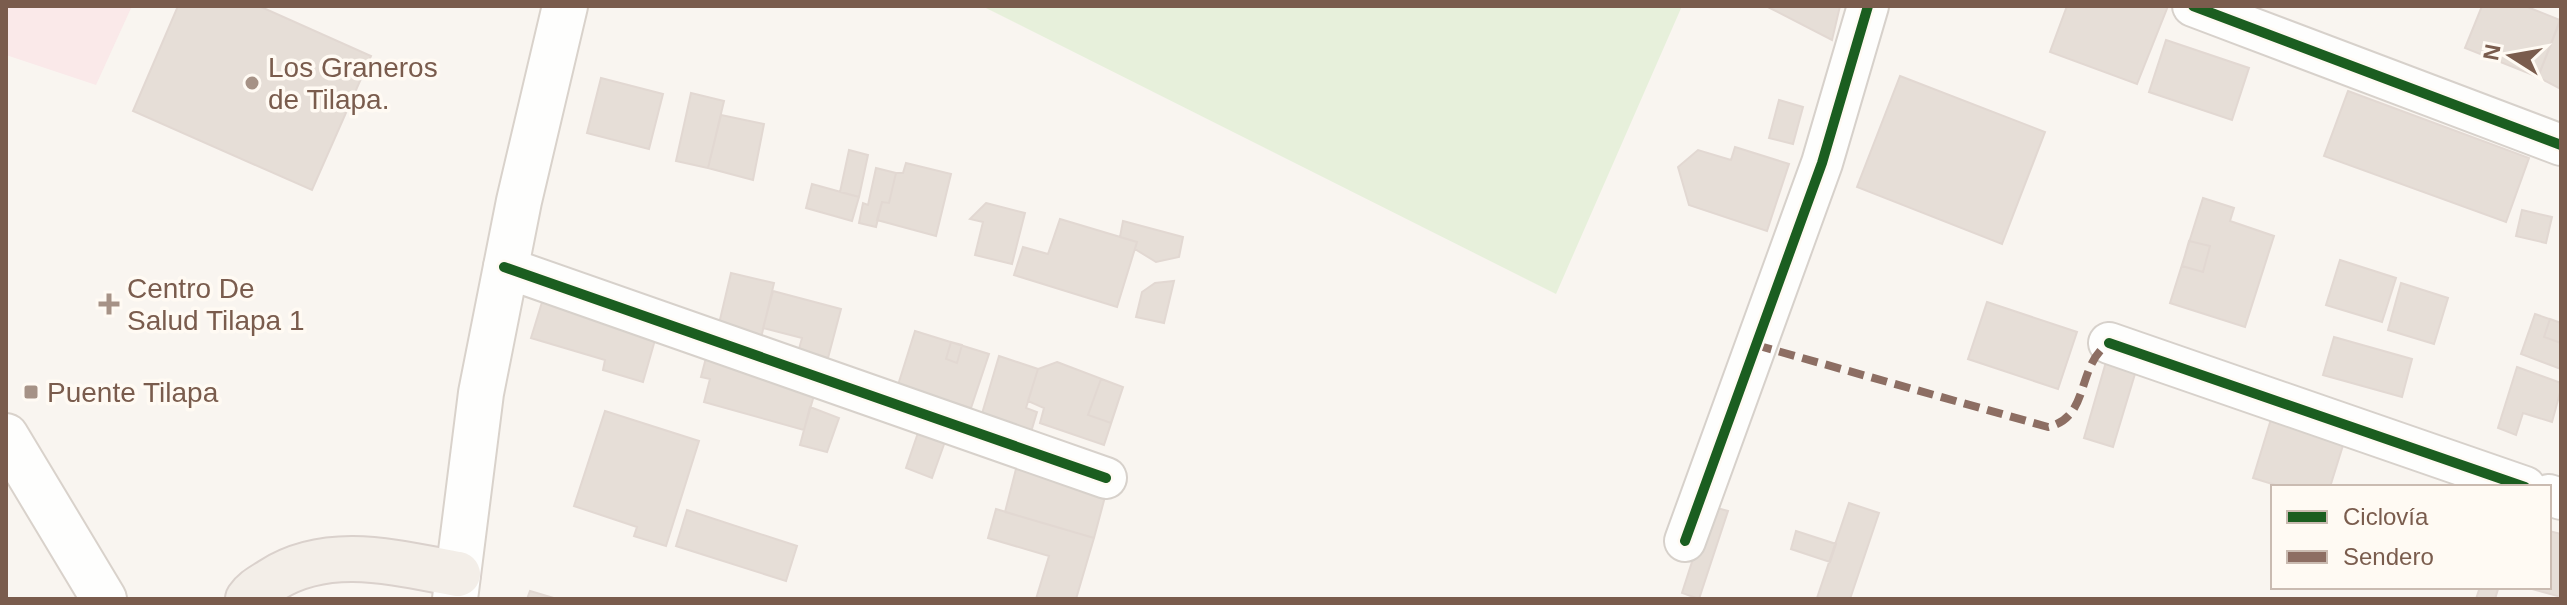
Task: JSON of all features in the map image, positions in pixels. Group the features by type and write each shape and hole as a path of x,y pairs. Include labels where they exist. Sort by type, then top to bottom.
{"main road":[{"path":"248,599 253,592 287,570 328,560 373,559 456,587 481,393 504,267 565,6"},
{"path":"6,436 104,599"}],"street":[{"path":"1685,541 1822,163 1868,6"},
{"path":"2193,6 2561,145"},
{"path":"504,267 1106,478"},
{"path":"2109,343 2519,485"}],"shaded area":[{"path":"6,6 132,6 96,85 6,55"}],"green space":[{"path":"987,6 1682,6 1556,294"}],"building":[{"name":"Los Graneros de Tilapa.","path":"178,6 259,6 371,56 312,190 133,111"},
{"path":"1766,6 1840,6 1832,40"},
{"path":"2067,6 2168,6 2137,84 2050,52"},
{"path":"2482,6 2525,6 2560,20 2538,77 2465,48"},
{"path":"2561,19 2561,89 2538,77"},
{"path":"2166,40 2249,68 2232,120 2149,92"},
{"path":"1900,76 2045,132 2002,244 1857,187"},
{"path":"601,78 663,94 649,149 587,133"},
{"path":"2348,91 2529,158 2506,222 2324,156"},
{"path":"691,93 724,101 708,168 676,161"},
{"path":"1779,100 1803,107 1793,144 1769,138"},
{"path":"721,115 764,124 753,180 708,168"},
{"path":"1735,147 1789,164 1767,231 1689,205 1678,167 1698,150 1731,160"},
{"path":"849,150 868,155 859,197 840,192"},
{"path":"906,163 951,174 936,236 877,220 882,202 889,203 896,173 903,173"},
{"path":"876,168 896,173 889,203 882,202 876,227 859,223 863,203 868,205"},
{"path":"812,184 859,197 852,221 806,208"},
{"path":"2203,198 2234,208 2230,221 2274,236 2245,327 2170,303"},
{"path":"986,203 1025,213 1012,264 975,255 983,222 970,219"},
{"path":"2522,210 2552,217 2546,243 2516,236"},
{"path":"1060,219 1137,242 1117,307 1014,275 1023,247 1048,254"},
{"path":"1123,221 1183,237 1179,257 1156,262 1135,249 1137,242 1120,237"},
{"path":"2189,241 2210,246 2203,272 2182,266"},
{"path":"2340,260 2396,278 2382,322 2326,305"},
{"path":"731,273 774,283 761,338 718,328"},
{"path":"1174,281 1164,323 1136,317 1142,292 1155,283"},
{"path":"2401,283 2448,298 2434,344 2388,330"},
{"path":"773,291 841,309 828,358 799,349 802,338 763,328"},
{"path":"543,299 657,333 643,382 603,370 605,360 531,338"},
{"path":"1987,302 2077,332 2058,389 1968,359"},
{"path":"2535,314 2561,323 2561,369 2521,354"},
{"path":"2550,319 2561,323 2561,343 2544,337"},
{"path":"915,331 989,354 971,408 898,385"},
{"path":"2334,337 2412,359 2402,397 2323,375"},
{"path":"951,342 962,345 957,363 946,359"},
{"path":"707,354 817,385 804,430 704,402 710,379 701,377"},
{"path":"2108,355 2138,364 2113,447 2084,438"},
{"path":"999,356 1038,369 1026,408 1037,412 1031,432 981,417"},
{"path":"1057,362 1123,387 1104,445 1040,423 1044,408 1028,401 1038,369"},
{"path":"2517,367 2561,383 2561,389 2552,422 2523,413 2516,435 2498,428"},
{"path":"1101,379 1123,387 1111,423 1088,415"},
{"path":"810,407 839,418 827,452 800,445"},
{"path":"605,411 699,441 666,546 634,536 637,527 574,506"},
{"path":"2272,416 2345,439 2331,485 2276,485 2253,478"},
{"path":"920,427 947,436 932,478 906,468"},
{"path":"1016,469 1106,493 1094,538 1005,512"},
{"path":"1849,503 1879,513 1850,599 1817,598"},
{"path":"1710,506 1728,511 1699,599 1682,593"},
{"path":"996,509 1094,538 1076,599 1036,599 1049,556 988,538"},
{"path":"687,510 797,546 786,581 676,546"},
{"path":"1796,531 1836,544 1830,562 1791,549"},
{"path":"2551,532 2561,534 2561,597 2532,589 2551,589"},
{"path":"2479,589 2498,589 2495,599 2476,599"},
{"path":"530,591 557,599 527,599"}],"marked path":[{"path":"1756,345 2048,427 2062,422 2071,413 2091,365 2109,343"}],"cycle path":[{"path":"1685,541 1822,163 1868,6"},
{"path":"2193,6 2561,145"},
{"path":"504,267 1106,478"},
{"path":"2109,343 2519,485"}],"place":[{"name":"Los Graneros de Tilapa.","path":"252,83"},
{"name":"Centro De Salud Tilapa 1","path":"109,304"},
{"name":"Puente Tilapa","path":"31,392"}]}
